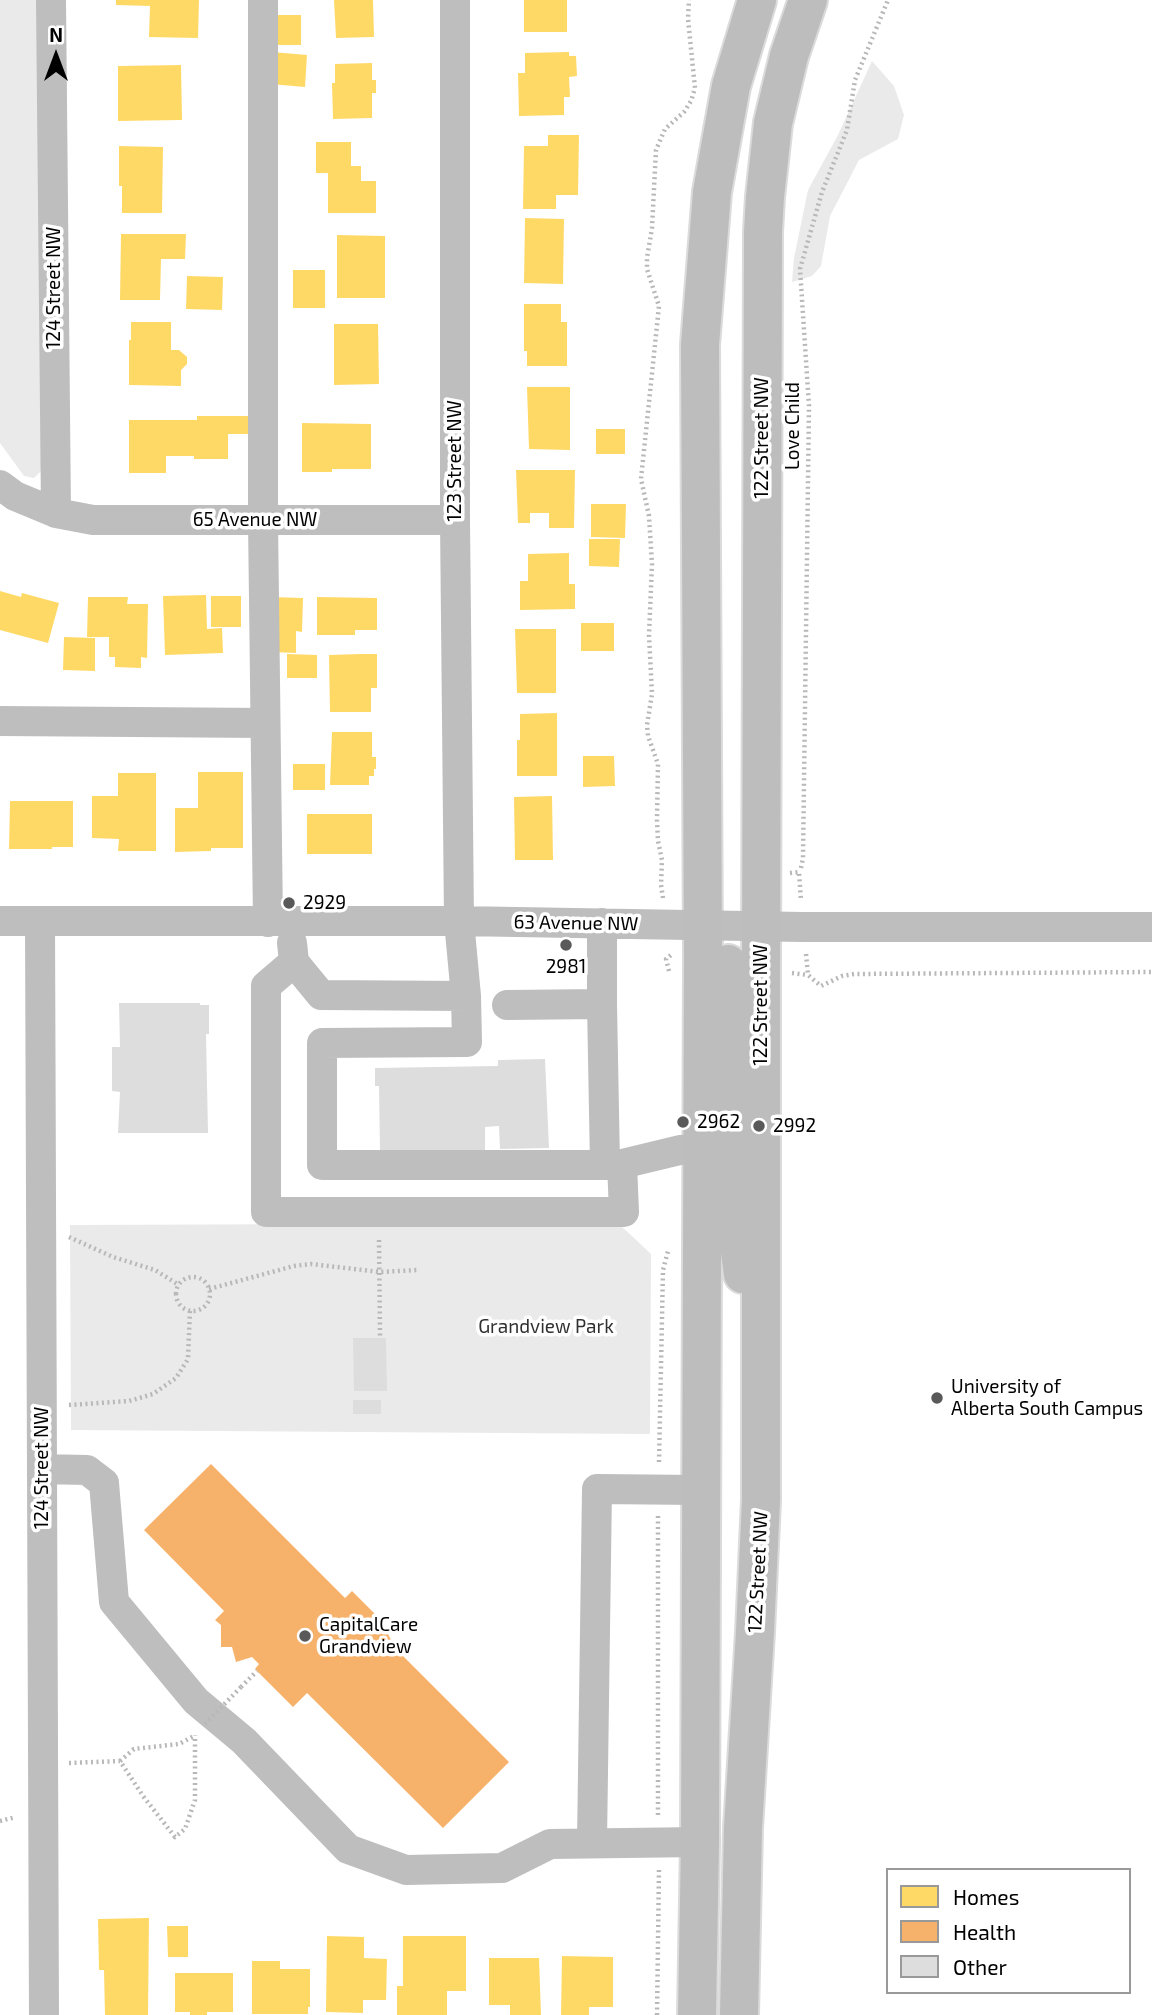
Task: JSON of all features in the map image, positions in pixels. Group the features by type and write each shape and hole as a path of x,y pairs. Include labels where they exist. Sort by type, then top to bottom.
{"main road":[{"path":"697,2015 700,1842 702,925 700,345 712,192 731,86 757,0"},
{"name":"122 Street NW","path":"739,2015 743,1828 761,1531 765,197 776,109 789,56 808,0"},
{"path":"702,925 721,937 727,951 734,1223 761,1394"}],"street":[{"name":"124 Street NW","path":"51,0 55,513"},
{"path":"263,0 265,723 280,922 294,962 321,995 322,1165 613,1164 680,1150 701,1149"},
{"name":"123 Street NW","path":"322,1043 467,1042 459,921 455,0"},
{"path":"0,485 15,496 55,513"},
{"name":"65 Avenue NW","path":"55,513 93,520 456,520"},
{"path":"0,721 265,723"},
{"name":"63 Avenue NW","path":"0,921 459,921 1152,928"},
{"name":"124 Street NW","path":"40,921 44,2015"},
{"path":"294,962 266,986 266,1212 624,1212 613,1164 602,1004 602,923"},
{"path":"321,995 466,996"},
{"path":"507,1005 602,1004"},
{"path":"42,1469 88,1470 104,1483 114,1602 196,1701 244,1741 348,1849 406,1870 502,1868 550,1844 700,1842"},
{"path":"593,1842 597,1489 700,1490"}],"path":[{"path":"661,885 662,860 657,820 659,764 648,736 647,725 652,694 649,635 651,540 642,479 659,306 647,269 656,150 665,129 684,113 691,102 695,88 688,19 689,0"},
{"name":"Love Child","path":"801,868 809,406 800,269 822,191 847,130 855,80 888,0"},
{"path":"808,975 821,986 842,976 854,974 1152,972"},
{"path":"379,1234 380,1338"},
{"path":"41,1237 65,1235 113,1257 155,1270 179,1285"},
{"path":"657,2015 659,1490 663,1270 669,1246"},
{"path":"209,1289 294,1266 311,1264 380,1272 418,1270"},
{"path":"196,1278 204,1281 209,1289 206,1305 198,1310 182,1307 177,1300 179,1285 185,1279 196,1278"},
{"path":"41,1405 129,1401 153,1394 176,1378 188,1359 190,1310"},
{"path":"43,1763 120,1761 134,1749 179,1744 194,1736 257,1671"},
{"path":"120,1761 175,1837 185,1829 195,1800 194,1736"}],"green space":[{"path":"0,0 39,0 41,471 34,478 24,476 0,443"},
{"path":"872,61 894,86 904,115 898,139 859,160 830,216 821,266 812,276 792,282 794,258 808,190 838,135"},
{"name":"Grandview Park","path":"618,1223 651,1254 650,1434 71,1430 70,1225"}],"building: Homes":[{"path":"116,0 199,0 198,38 149,37 150,6 116,5"},
{"path":"334,0 373,0 374,37 336,38"},
{"path":"524,0 567,0 567,32 524,32"},
{"path":"273,15 301,15 301,45 273,45"},
{"path":"272,52 307,55 305,87 270,84"},
{"path":"569,52 569,56 576,56 577,76 569,77 570,97 564,97 564,115 519,116 518,73 525,73 525,53"},
{"path":"372,63 372,80 376,80 376,93 372,93 372,118 333,119 332,83 335,83 335,64"},
{"path":"181,65 182,120 118,121 118,66"},
{"path":"548,135 579,135 578,195 556,195 556,209 523,209 524,146 548,146"},
{"path":"316,142 351,142 351,166 361,166 361,181 376,181 376,213 328,213 328,173 316,173"},
{"path":"119,146 163,147 162,213 122,213"},
{"path":"525,218 564,219 563,284 524,283"},
{"path":"121,234 186,234 185,259 161,259 160,300 120,300"},
{"path":"337,235 385,236 385,298 337,298"},
{"path":"293,270 325,270 325,308 293,308"},
{"path":"187,276 223,277 222,310 186,309"},
{"path":"524,304 561,304 561,322 567,322 567,366 527,366 527,351 524,351"},
{"path":"131,322 171,322 171,350 179,350 187,357 187,364 181,370 181,386 129,385"},
{"path":"334,324 378,324 379,384 334,385"},
{"path":"527,387 570,387 570,450 529,449"},
{"path":"197,416 249,416 248,434 228,434 228,459 166,456 166,473 129,473 129,420 197,420"},
{"path":"302,423 371,424 371,469 302,472"},
{"path":"596,429 625,429 625,454 596,454"},
{"path":"516,470 575,470 574,528 549,528 549,513 530,513 530,523 518,523"},
{"path":"591,504 626,504 625,538 591,537"},
{"path":"589,539 620,539 619,567 589,566"},
{"path":"569,553 569,584 575,584 575,609 520,610 520,581 528,581 528,554"},
{"path":"0,591 21,597 22,593 59,603 48,643 0,630"},
{"path":"206,595 207,629 222,628 223,653 165,655 163,596"},
{"path":"211,596 241,596 241,627 211,627"},
{"path":"88,597 128,597 127,604 148,604 147,658 141,657 141,668 115,667 115,657 109,657 109,637 87,637"},
{"path":"272,597 303,598 302,632 296,631 296,653 271,652"},
{"path":"317,597 377,598 377,630 355,630 355,635 317,635"},
{"path":"581,623 614,623 614,651 581,651"},
{"path":"515,629 556,629 556,693 517,693"},
{"path":"64,637 95,638 95,671 63,670"},
{"path":"287,654 317,655 317,678 287,678"},
{"path":"377,654 377,688 371,688 371,712 330,712 329,655"},
{"path":"557,713 557,776 517,776 520,714"},
{"path":"332,732 372,732 372,757 376,757 376,769 374,776 369,776 369,785 330,785"},
{"path":"583,756 614,756 615,786 583,787"},
{"path":"293,764 325,764 325,790 293,790"},
{"path":"198,772 243,772 243,848 175,852 175,808 198,808"},
{"path":"118,773 156,773 156,851 118,851 119,839 92,838 92,796 118,796"},
{"path":"552,796 553,860 515,860 514,797"},
{"path":"10,801 73,801 73,847 9,849"},
{"path":"307,814 372,814 372,854 307,854"},
{"path":"149,1918 148,2015 105,2015 104,1970 99,1970 98,1919"},
{"path":"167,1926 188,1926 188,1957 168,1957"},
{"path":"327,1936 364,1937 364,1958 387,1959 386,2000 363,2000 363,2013 326,2012"},
{"path":"403,1936 466,1936 466,1991 447,1991 447,2015 397,2015 397,1986 403,1986"},
{"path":"562,1956 613,1957 613,2007 589,2007 589,2015 561,2015"},
{"path":"489,1958 539,1958 541,2015 510,2015 510,2005 489,2005"},
{"path":"252,1961 280,1961 280,1969 310,1969 308,2014 252,2014"},
{"path":"175,1973 233,1973 233,2012 190,2015 190,2012 175,2012"}],"building: Health":[{"name":"CapitalCare Grandview","path":"211,1464 345,1598 352,1591 381,1620 395,1648 509,1762 443,1828 307,1693 293,1707 255,1669 259,1664 252,1657 236,1662 232,1647 221,1647 221,1625 215,1620 224,1611 144,1530"}],"building: Other":[{"path":"119,1003 209,1005 209,1034 206,1034 208,1133 118,1133 120,1092 112,1091 112,1047 120,1047"},
{"path":"545,1059 549,1148 500,1149 499,1126 485,1127 485,1150 380,1151 379,1086 375,1086 375,1068 498,1066 498,1060"},
{"path":"353,1338 386,1338 387,1391 354,1391"},
{"path":"353,1400 381,1400 381,1414 353,1414"}],"place":[{"name":"2929","path":"289,903"},
{"name":"2981","path":"566,945"},
{"name":"2962","path":"683,1122"},
{"name":"2992","path":"759,1126"},
{"name":"University of Alberta South Campus","path":"937,1398"},
{"name":"CapitalCare Grandview","path":"305,1636"}]}
